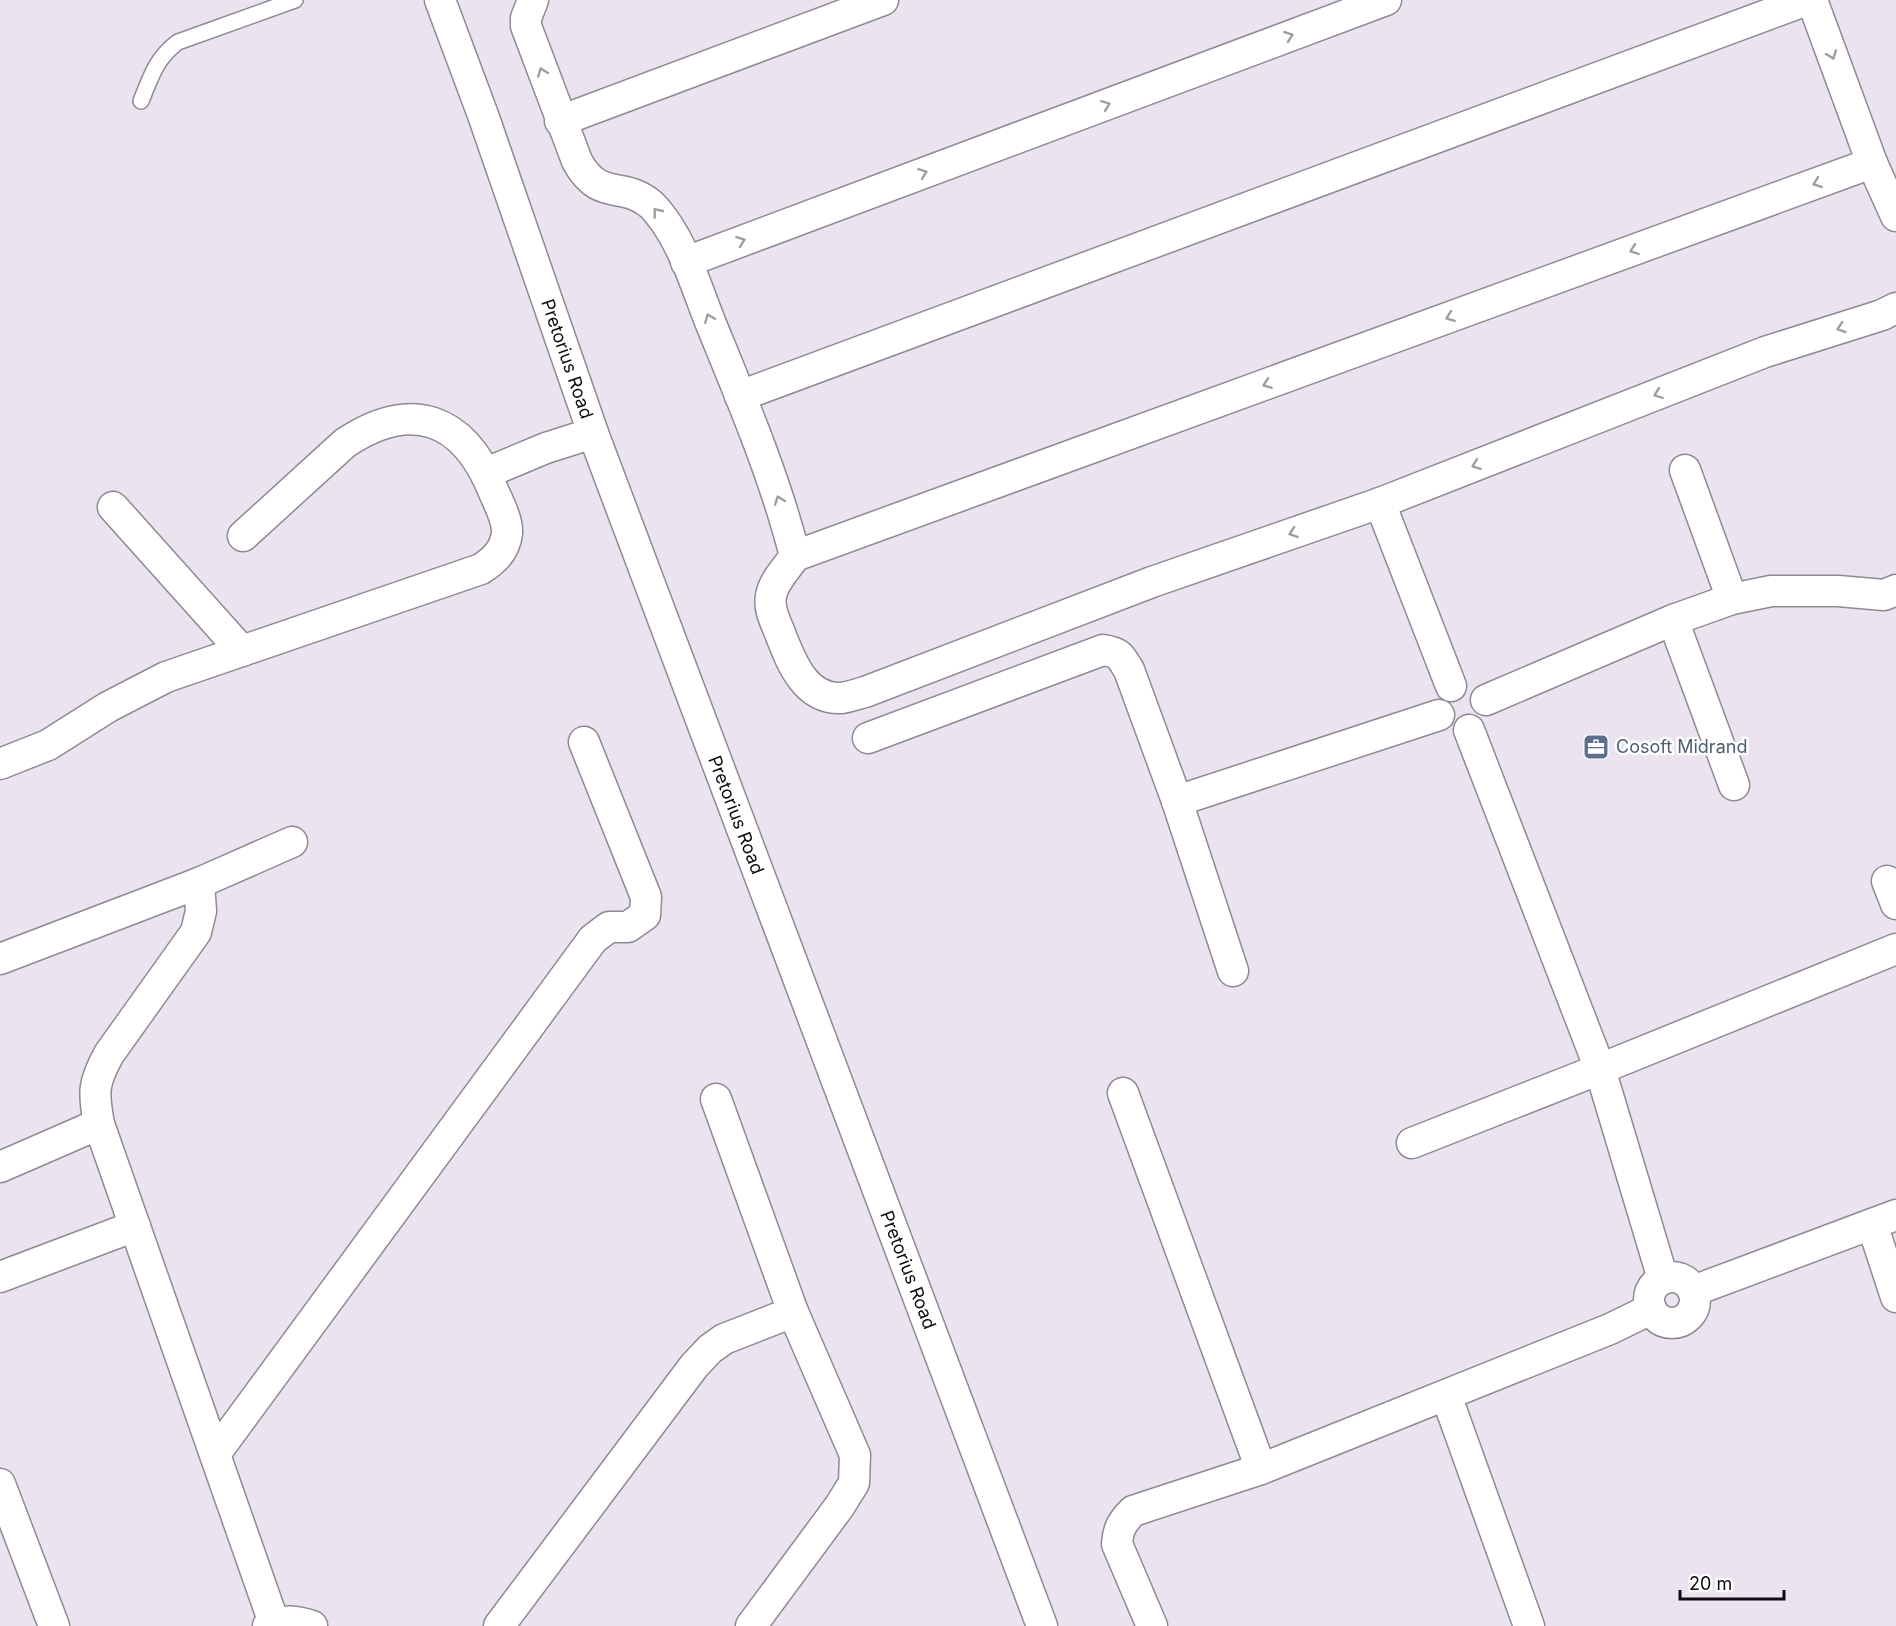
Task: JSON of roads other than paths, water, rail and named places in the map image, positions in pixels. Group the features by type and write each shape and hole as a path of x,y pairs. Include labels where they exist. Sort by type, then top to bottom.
{"street":[{"name":"Pretorius Road","path":"440,0 483,115 593,433 1042,1626"},
{"path":"532,0 526,26 577,161 588,179 595,184 635,195 648,202 673,234 740,396 786,521 795,556"},
{"path":"560,121 883,0"},
{"path":"686,262 1386,0"},
{"path":"740,396 1807,0"},
{"path":"1812,0 1872,163 1896,216"},
{"path":"1872,163 795,556 773,589 770,597 771,610 798,674 808,685 825,696 843,698 865,692 1152,582 1380,503 1765,352 1882,315 1896,308"},
{"path":"0,764 48,745 108,707 166,677 470,573 492,562 503,549 507,530 486,473 466,443 430,420 408,419 364,431 345,443 243,536"},
{"path":"486,473 546,448 593,433"},
{"path":"1685,470 1732,599"},
{"path":"1380,503 1450,686"},
{"path":"113,507 242,651"},
{"path":"1486,700 1673,620 1732,599 1771,591 1838,591 1892,596"},
{"path":"1673,620 1734,785"},
{"path":"868,738 1103,650 1113,651 1122,657 1129,670 1177,801 1233,971"},
{"path":"1461,683 1472,684 1481,690 1486,700 1487,711 1483,721 1475,728 1464,732 1454,730 1445,724 1439,715 1438,704 1443,693 1450,686 1461,683"},
{"path":"1177,801 1439,715"},
{"path":"1469,730 1600,1069 1663,1279"},
{"path":"215,1455 593,939 609,927 628,927 645,915 646,897 584,742"},
{"path":"0,959 199,883 292,842"},
{"path":"199,883 201,911 196,932 109,1054 98,1075 94,1098 99,1124 215,1455 271,1625 297,1620 312,1626"},
{"path":"1412,1143 1896,949"},
{"path":"1123,1093 1261,1468"},
{"path":"716,1100 793,1312 855,1455 854,1484 751,1626"},
{"path":"0,1167 99,1124"},
{"path":"1693,1291 1884,1220 1896,1297"},
{"path":"0,1277 135,1226"},
{"path":"1678,1278 1687,1282 1693,1291 1695,1301 1693,1311 1676,1323 1666,1323 1657,1317 1648,1299 1652,1289 1658,1281 1663,1279 1678,1278"},
{"path":"1152,1626 1117,1544 1118,1532 1133,1511 1261,1468 1610,1329 1651,1309"},
{"path":"499,1626 694,1366 710,1349 724,1339 793,1312"},
{"path":"1446,1395 1528,1626"},
{"path":"0,1484 54,1626"}],"lane":[{"path":"141,101 156,64 166,51 178,42 295,0"}],"place":[{"name":"Cosoft Midrand","path":"1596,747"}]}
